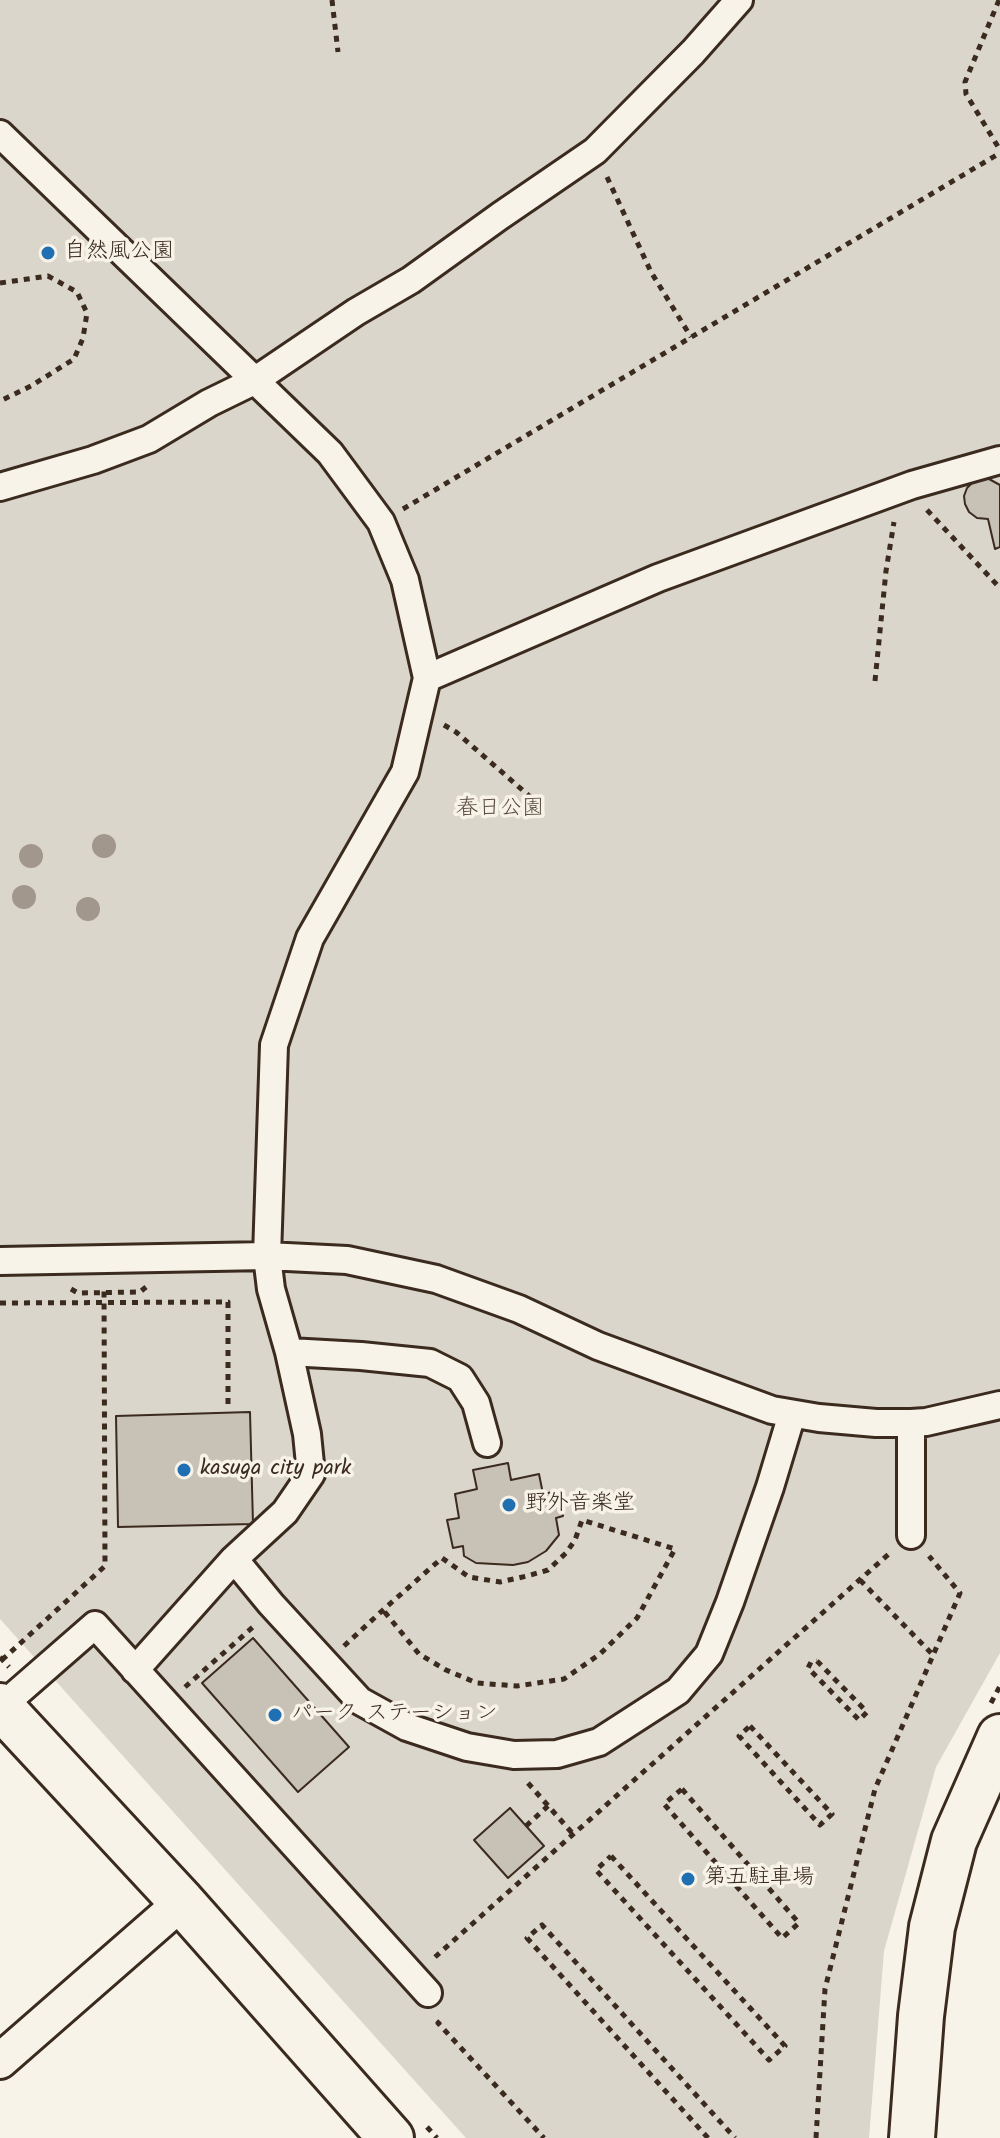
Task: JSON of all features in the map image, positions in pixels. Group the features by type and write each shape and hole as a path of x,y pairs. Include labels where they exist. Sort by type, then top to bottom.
{"street":[{"path":"0,487 93,460 149,439 209,403 254,381 356,312 411,280 595,151 693,52 739,0"},
{"path":"0,134 330,453 381,522 405,580 427,678 405,772 310,938 274,1045 267,1256 271,1289 307,1434 311,1474 285,1512 234,1559 135,1670"},
{"path":"427,678 658,578 912,485 1000,460"},
{"path":"0,1261 267,1256 347,1260 436,1279 519,1309 612,1351 772,1410 819,1418 911,1423 1000,1405"},
{"path":"289,1352 430,1363 460,1378 476,1403 487,1443"},
{"path":"234,1559 360,1701 407,1727 467,1747 514,1755 557,1754 599,1742 678,1691 709,1654 770,1487 792,1414"},
{"path":"911,1423 911,1535"},
{"path":"391,2138 182,1902 0,1706 95,1625 421,1984"},
{"path":"912,2138 921,2016 932,1927 954,1841 1000,1737"},
{"path":"0,2061 182,1902"}],"path":[{"path":"332,0 338,52"},
{"path":"381,522 1000,151 966,94 965,82 999,0"},
{"path":"595,151 651,272 691,337"},
{"path":"0,283 48,276 77,292 87,313 83,338 74,359 0,401"},
{"path":"912,485 931,515 1000,588"},
{"path":"875,681 895,520 912,485"},
{"path":"419,711 456,732 543,808"},
{"path":"2,1660 105,1566 104,1260"},
{"path":"0,1303 228,1302 228,1407"},
{"path":"325,1662 383,1610 442,1558 469,1577 500,1582 548,1570 575,1540 582,1520 675,1549 637,1618 600,1654 564,1679 517,1686 477,1683 419,1654 383,1610"},
{"path":"421,1984 573,1834 911,1535 960,1593 875,1789 825,1989 816,2138"},
{"path":"860,1580 933,1655"},
{"path":"182,1690 274,1607"},
{"path":"817,1661 867,1712 859,1720 808,1668 811,1662 817,1661"},
{"path":"750,1726 832,1814 820,1825 739,1736 743,1732 750,1726"},
{"path":"501,1753 573,1834"},
{"path":"682,1789 799,1923 782,1938 664,1804 682,1789"},
{"path":"526,1826 548,1806"},
{"path":"611,1856 785,2046 769,2060 596,1870 611,1856"},
{"path":"708,2138 527,1938 542,1925 735,2138"},
{"path":"450,2012 438,2023 544,2138"}],"green space":[{"name":"春日公園","path":"0,0 1000,0 1000,1653 936,1767 884,1951 869,2138 466,2138 0,1619"}],"building":[{"path":"981,479 989,479 1000,485 1000,547 995,549 988,519 977,518 965,504 967,488"},
{"name":"kasuga city park","path":"250,1412 253,1524 118,1527 116,1416"},
{"name":"野外音楽堂","path":"508,1463 511,1480 539,1474 543,1494 558,1491 563,1516 556,1518 559,1535 546,1551 528,1562 513,1565 476,1563 464,1556 463,1546 453,1548 447,1520 459,1518 455,1494 477,1489 473,1470"},
{"name":"パーク ステーション","path":"253,1638 349,1747 298,1792 202,1683"},
{"path":"510,1808 544,1846 508,1878 474,1840"}],"place":[{"name":"自然風公園","path":"48,253"},
{"name":"kasuga city park","path":"184,1470"},
{"name":"野外音楽堂","path":"509,1505"},
{"name":"パーク ステーション","path":"275,1715"},
{"name":"第五駐車場","path":"688,1879"}]}
